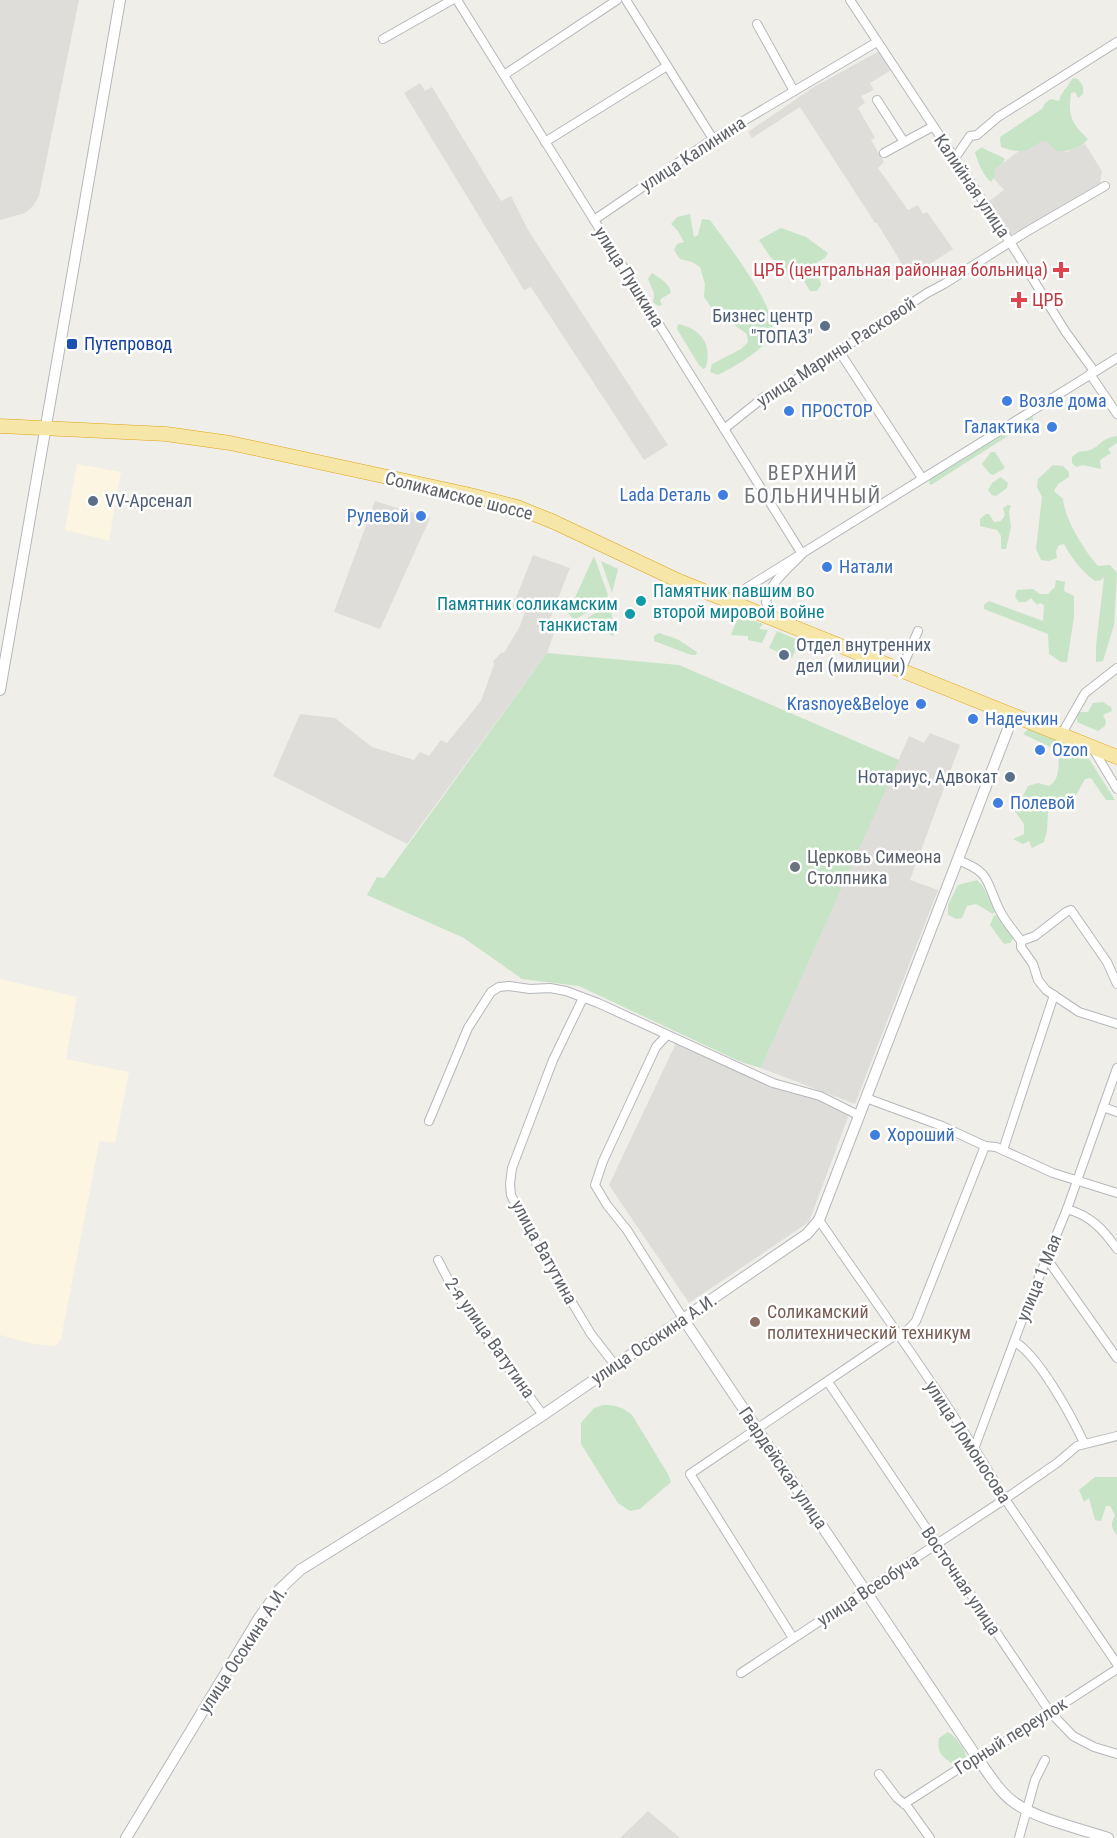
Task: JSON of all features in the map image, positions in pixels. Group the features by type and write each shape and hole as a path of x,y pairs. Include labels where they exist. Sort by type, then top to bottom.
{"highway":[{"name":"Соликамское шоссе","path":"0,426 166,434 230,443 517,507 679,581 1117,757"}],"street":[{"path":"0,690 120,0"},
{"path":"383,39 454,0"},
{"name":"улица Пушкина","path":"454,0 504,75 802,554"},
{"path":"504,75 617,0"},
{"path":"626,0 713,139"},
{"name":"Калийная улица","path":"850,0 1010,242 1117,414"},
{"path":"757,24 794,91"},
{"name":"улица Калинина","path":"594,220 713,139 877,42"},
{"path":"955,158 970,136 977,135 998,117 1117,42"},
{"path":"545,142 667,66"},
{"path":"877,100 904,142"},
{"path":"884,153 932,127"},
{"name":"улица Марины Расковой","path":"724,429 764,397 927,293 944,285 1010,242 1105,186"},
{"path":"839,351 922,478"},
{"path":"727,600 1117,358"},
{"path":"779,622 765,602 767,596 771,587 802,554"},
{"path":"902,670 918,631"},
{"path":"1062,735 1084,693 1117,668"},
{"name":"улица Осокина А.И.","path":"126,1838 247,1637 289,1579 311,1562 444,1480 684,1320 807,1234 819,1220 1013,716"},
{"path":"1092,747 1117,789"},
{"path":"958,860 977,868 982,873 1000,911 1021,941 1021,947 1033,964 1038,980 1046,990 1079,1012 1117,1024"},
{"path":"1021,941 1035,936 1071,910 1107,962 1117,984"},
{"path":"429,1121 468,1028 491,993 499,987 509,986 566,991 598,1003 773,1083 820,1096 860,1116"},
{"path":"1003,1150 1054,995"},
{"name":"улица Ватутина","path":"583,998 549,1068 512,1168 510,1184 512,1195 526,1228 591,1334 615,1365"},
{"name":"Гвардейская улица","path":"667,1035 656,1047 603,1161 595,1185 978,1759 1004,1793 1015,1803 1028,1810 1108,1838"},
{"name":"улица 1 Мая","path":"974,1449 1117,1068"},
{"path":"866,1098 942,1126 985,1146 1003,1150 1076,1180 1117,1193"},
{"path":"1103,1107 1117,1112"},
{"path":"793,1638 690,1474 897,1334 907,1331 916,1321 985,1146"},
{"path":"1066,1209 1082,1214 1104,1231 1117,1250"},
{"name":"улица Ломоносова","path":"819,1220 1117,1664"},
{"path":"1047,1259 1117,1358"},
{"name":"2-я улица Ватутина","path":"438,1260 478,1328 543,1415"},
{"path":"1014,1342 1033,1357 1084,1443"},
{"name":"Восточная улица","path":"828,1382 1050,1712 1072,1736 1094,1747 1117,1754"},
{"name":"улица Всеобуча","path":"741,1672 937,1545 1057,1463 1077,1446 1117,1436"},
{"name":"Горный переулок","path":"904,1804 1117,1669"},
{"path":"1019,1838 1035,1780 1045,1760"},
{"path":"879,1774 930,1838"}],"shaded area":[{"path":"0,0 79,0 39,196 25,213 0,220"},
{"path":"881,50 893,69 870,83 874,90 861,96 865,103 858,108 875,138 871,140 884,162 878,168 908,210 918,205 923,214 927,212 953,249 930,264 912,280 800,107 752,138 748,132 814,87"},
{"path":"420,83 425,91 432,87 501,201 511,196 528,230 668,445 644,460 531,287 524,290 404,93"},
{"path":"1041,141 1047,141 1066,152 1085,144 1102,171 1100,183 1011,235 989,201 1004,190 994,179 994,172 1019,151 1031,149"},
{"name":"VV-Арсенал","path":"77,464 121,472 109,541 65,530"},
{"path":"375,501 430,518 380,629 334,612"},
{"path":"533,555 570,568 550,619 558,622 547,653 407,844 273,776 300,714 335,718 372,747 414,760 420,752 429,756 441,740 447,743 481,701 494,665 493,661 502,652 504,653 520,626 525,612 512,608"},
{"path":"930,733 960,745 910,880 938,890 855,1104 761,1068 909,736 924,743"},
{"path":"0,979 77,997 66,1059 129,1072 115,1143 100,1141 99,1144 61,1339 56,1346 33,1344 0,1335"},
{"path":"678,1039 851,1109 809,1222 689,1303 609,1185"},
{"path":"648,1811 680,1838 620,1838"}],"green space":[{"path":"1073,78 1078,79 1083,86 1083,94 1078,98 1075,92 1071,93 1070,108 1074,123 1088,139 1082,145 1060,151 1056,151 1047,141 1023,151 1001,147 1000,137 1042,109 1051,99 1059,101"},
{"path":"982,147 1005,159 995,169 995,176 991,182 981,168 975,152"},
{"path":"690,214 694,237 698,235 702,219 710,220 749,275 772,322 772,333 764,345 749,357 718,375 710,372 712,364 741,349 748,342 747,334 713,310 704,297 705,284 700,267 680,259 674,250 677,244 684,242 671,224 677,217"},
{"path":"781,228 806,237 828,253 825,258 816,263 821,285 817,291 810,291 801,276 791,280 786,273 776,267 776,261 771,258 759,240"},
{"path":"652,273 667,284 671,293 662,298 660,301 662,305 658,306 653,302 654,293 648,279"},
{"path":"678,324 693,330 703,339 707,359 706,367 703,369 677,329"},
{"path":"1031,416 1033,420 931,485 929,483 930,478"},
{"path":"1117,436 1117,443 1108,449 1111,453 1100,460 1101,469 1083,465 1076,467 1072,463 1072,457 1081,451 1090,450 1104,440"},
{"path":"991,452 995,452 1005,468 993,475 982,464"},
{"path":"1053,465 1063,466 1069,472 1069,477 1058,484 1054,491 1063,499 1067,516 1076,534 1098,566 1110,565 1117,573 1114,625 1103,661 1096,662 1096,646 1104,577 1095,581 1090,577 1077,564 1064,544 1059,545 1056,551 1057,558 1049,561 1041,560 1036,549 1042,497 1037,487 1038,479"},
{"path":"1001,477 1008,483 1007,488 996,496 992,495 988,490 992,483"},
{"path":"1011,506 1009,511 1011,527 1006,549 1001,549 1001,536 997,530 980,526 980,519 989,514 994,522 1001,521 1005,515 1003,508"},
{"path":"594,556 608,595 605,602 574,620 568,613"},
{"path":"601,561 618,569 612,593"},
{"path":"1056,580 1065,582 1064,591 1074,596 1074,617 1067,662 1061,662 1049,654 1048,634 984,609 984,605 989,601 1043,621 1044,605 1040,603 1037,605 1031,598 1026,602 1019,602 1015,597 1017,590 1033,589 1040,594 1048,594 1055,587"},
{"path":"607,606 611,608 614,636 579,623"},
{"path":"739,615 763,624 759,629 768,630 762,643 748,640 748,636 731,635"},
{"path":"777,631 800,641 792,658 769,648"},
{"path":"659,633 677,639 697,652 696,655 654,641 654,636"},
{"path":"547,653 679,665 899,760 761,1068 741,1062 579,986 522,979 464,938 367,895 377,877 384,878"},
{"path":"1103,702 1111,707 1112,711 1103,715 1106,721 1105,726 1098,731 1077,722 1078,712 1088,712 1093,703"},
{"path":"1028,729 1069,744 1073,749 1084,751 1115,800 1106,800 1091,778 1085,779 1075,797 1062,801 1048,812 1044,842 1032,848 1029,841 1023,844 1013,839 1024,834 1024,824 1015,811 1028,786 1038,783 1049,786 1053,783 1058,770 1059,751 1023,734"},
{"path":"977,880 996,910 993,914 976,904 967,906 962,918 957,919 948,915 948,905 958,885"},
{"path":"994,915 1000,916 1015,936 1010,943 1004,944 990,925"},
{"path":"603,1405 619,1407 632,1415 671,1482 640,1509 630,1511 618,1503 581,1444 581,1423 594,1408"},
{"path":"1095,1477 1117,1477 1117,1535 1112,1528 1115,1515 1110,1506 1106,1506 1101,1521 1095,1520 1089,1498 1084,1502 1079,1490"},
{"path":"948,1732 960,1743 966,1757 954,1765 943,1757 939,1748 939,1738"}],"place":[{"name":"ЦРБ (центральная районная больница)","path":"1061,270"},
{"name":"ЦРБ","path":"1019,300"},
{"name":"Бизнес центр \"ТОПАЗ\"","path":"825,326"},
{"name":"Путепровод","path":"72,344"},
{"name":"Возле дома","path":"1007,401"},
{"name":"ПРОСТОР","path":"789,411"},
{"name":"Галактика","path":"1052,427"},
{"name":"Lada Dеталь","path":"723,495"},
{"name":"VV-Арсенал","path":"93,501"},
{"name":"Рулевой","path":"421,516"},
{"name":"Натали","path":"827,567"},
{"name":"Памятник павшим во второй мировой войне","path":"641,601"},
{"name":"Памятник соликамским танкистам","path":"630,614"},
{"name":"Отдел внутренних дел (милиции)","path":"784,655"},
{"name":"Krasnoye&Beloye","path":"921,704"},
{"name":"Надечкин","path":"973,719"},
{"name":"Ozon","path":"1040,750"},
{"name":"Нотариус, Адвокат","path":"1010,777"},
{"name":"Полевой","path":"998,803"},
{"name":"Церковь Симеона Столпника","path":"795,867"},
{"name":"Хороший","path":"875,1135"},
{"name":"Соликамский политехнический техникум","path":"755,1322"}],"district":[{"name":"ВЕРХНИЙ БОЛЬНИЧНЫЙ","path":"813,484"}]}
